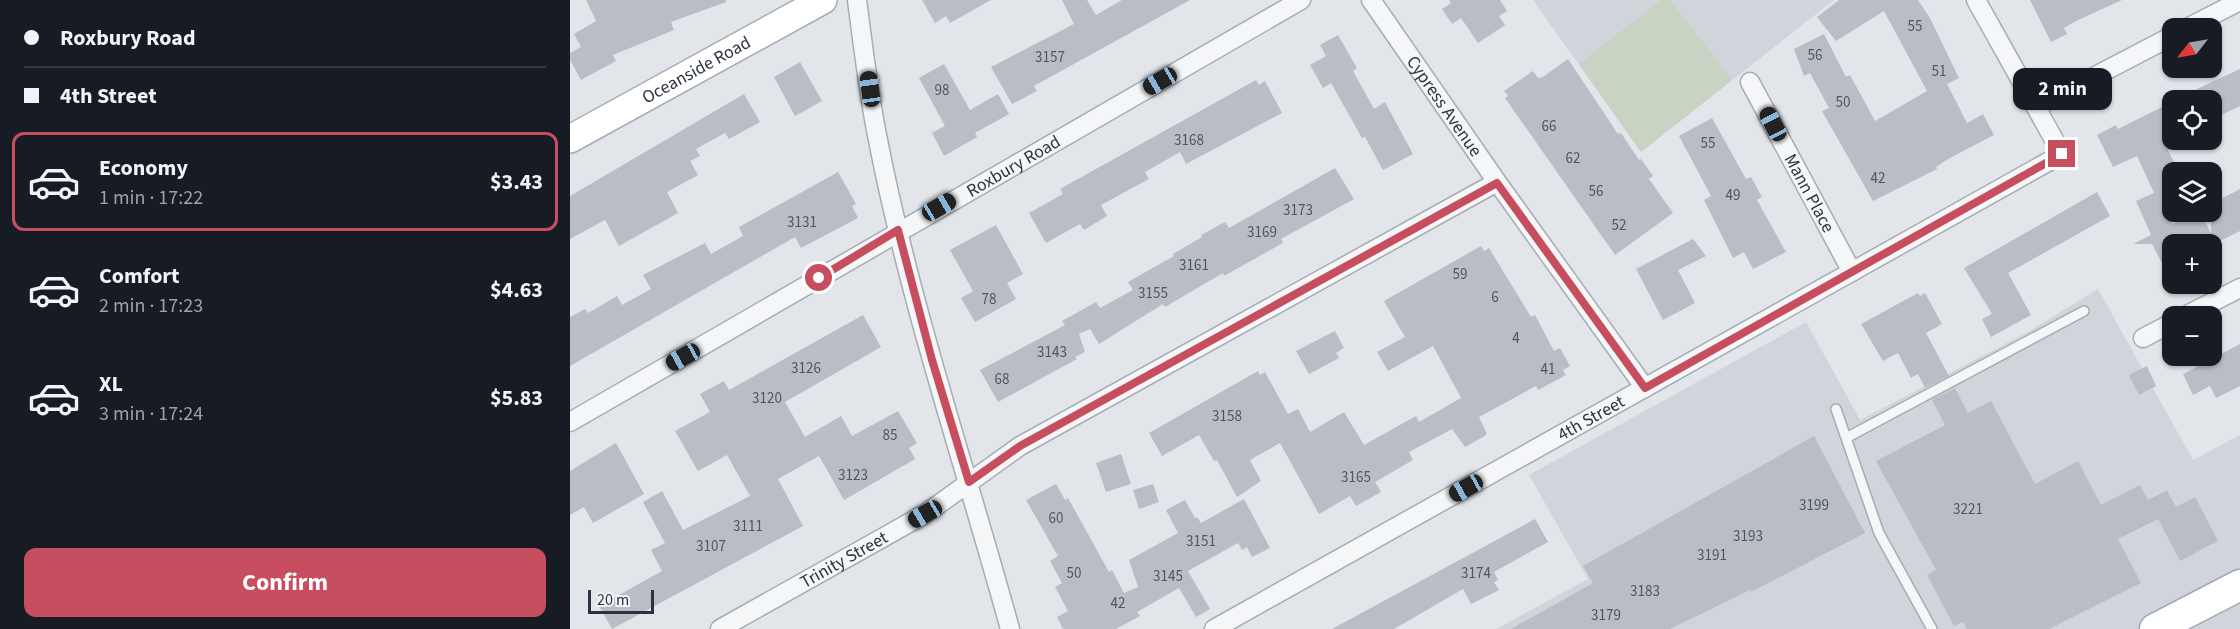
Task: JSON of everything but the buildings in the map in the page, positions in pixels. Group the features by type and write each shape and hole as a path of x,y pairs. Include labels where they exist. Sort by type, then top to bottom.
{"main road":[{"name":"Oceanside Road","path":"570,139 823,0"},
{"path":"2155,629 2240,585"}],"street":[{"path":"857,0 877,134 898,230 932,360 1010,629"},
{"name":"Roxbury Road","path":"570,422 898,230 1301,0"},
{"name":"Cypress Avenue","path":"1371,0 1497,183 1645,388"},
{"path":"1976,0 2036,107 2162,41"},
{"path":"2207,18 2240,1"},
{"name":"Mann Place","path":"1750,82 1852,272"},
{"name":"4th Street","path":"1214,629 2062,154 2036,107"},
{"name":"Trinity Street","path":"720,629 925,514 1020,446 1497,183"},
{"path":"2205,306 2240,288"},
{"path":"2143,338 2162,328"}],"lane":[{"path":"1846,438 2084,311"},
{"path":"1836,409 1879,533 1932,629"}],"shaded area":[{"path":"1533,0 1834,0 1641,152"},
{"path":"2098,289 2193,460 2240,435 2240,629 1496,629 1588,579 1529,475 1806,322 1860,420 2028,332"}],"green space":[{"path":"1661,0 1670,0 1732,80 1641,152 1579,64"}],"route":[{"path":"819,278 898,230 932,360 969,482 1020,446 1497,183 1645,388 2062,154"}]}
